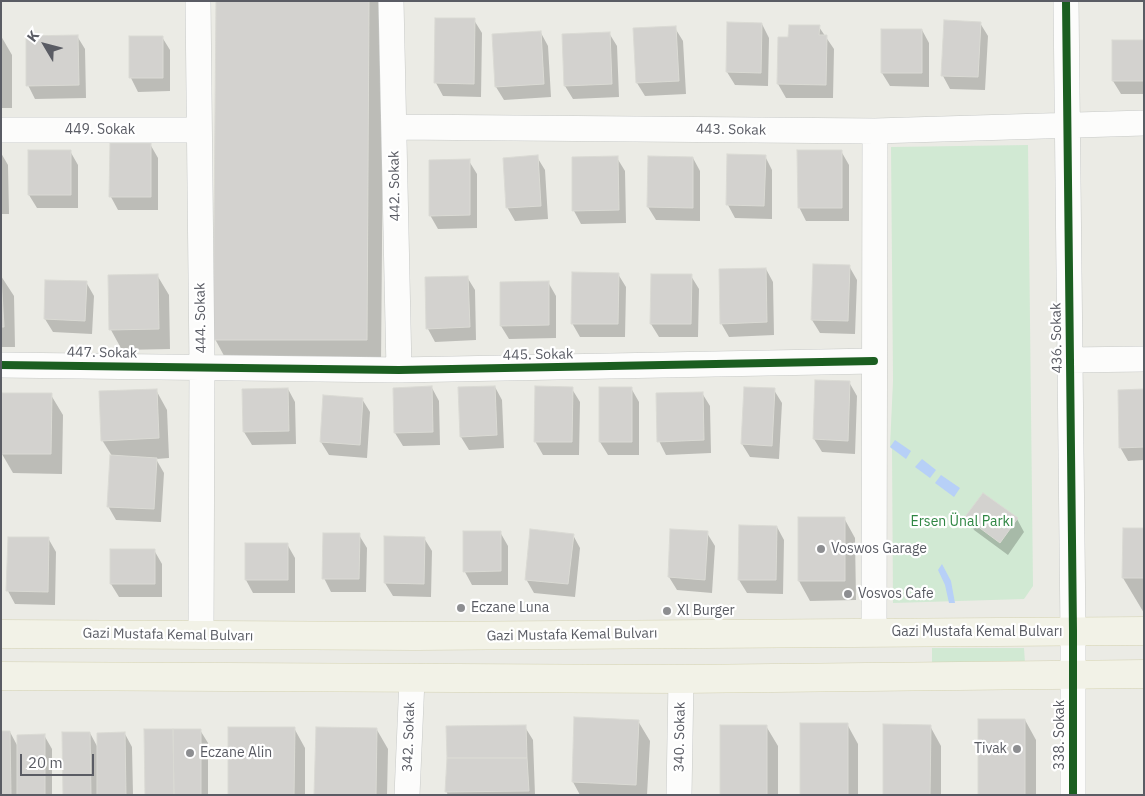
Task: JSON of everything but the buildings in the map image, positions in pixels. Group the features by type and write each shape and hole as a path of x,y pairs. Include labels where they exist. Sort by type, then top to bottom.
{"main road":[{"name":"Gazi Mustafa Kemal Bulvarı","path":"1,634 416,636 1144,631"},
{"path":"1,676 682,679 1144,674"}],"street":[{"name":"444. Sokak","path":"198,1 202,367 201,634"},
{"name":"442. Sokak","path":"391,1 399,370"},
{"name":"436. Sokak","path":"1066,1 1073,675"},
{"name":"443. Sokak","path":"395,126 875,131 1144,123"},
{"name":"449. Sokak","path":"1,130 199,130"},
{"path":"874,632 875,131"},
{"path":"1069,360 1144,360"},
{"name":"445. Sokak","path":"202,367 399,370 874,361"},
{"name":"447. Sokak","path":"1,365 202,367"},
{"name":"338. Sokak","path":"1073,675 1073,795"},
{"name":"342. Sokak","path":"407,795 412,679"},
{"name":"340. Sokak","path":"680,795 682,679"}],"green space":[{"name":"Ersen Ünal Parkı","path":"1028,145 1033,586 1024,599 893,603 892,449 890,447 893,381 891,147"},
{"path":"932,648 1024,648 1025,663 932,664"}],"water":[{"path":"895,440 911,451 906,459 890,447"},
{"path":"922,459 936,470 930,478 915,467"},
{"path":"941,475 960,488 954,497 935,483"},
{"path":"942,564 951,581 955,603 949,603 945,585 938,570"}],"cycle path":[{"path":"1066,1 1073,795"},
{"path":"1,365 399,370 874,361"}],"place":[{"name":"Voswos Garage","path":"821,549"},
{"name":"Vosvos Cafe","path":"848,594"},
{"name":"Eczane Luna","path":"461,608"},
{"name":"Xl Burger","path":"667,611"},
{"name":"Tivak","path":"1017,749"},
{"name":"Eczane Alin","path":"190,753"}]}
